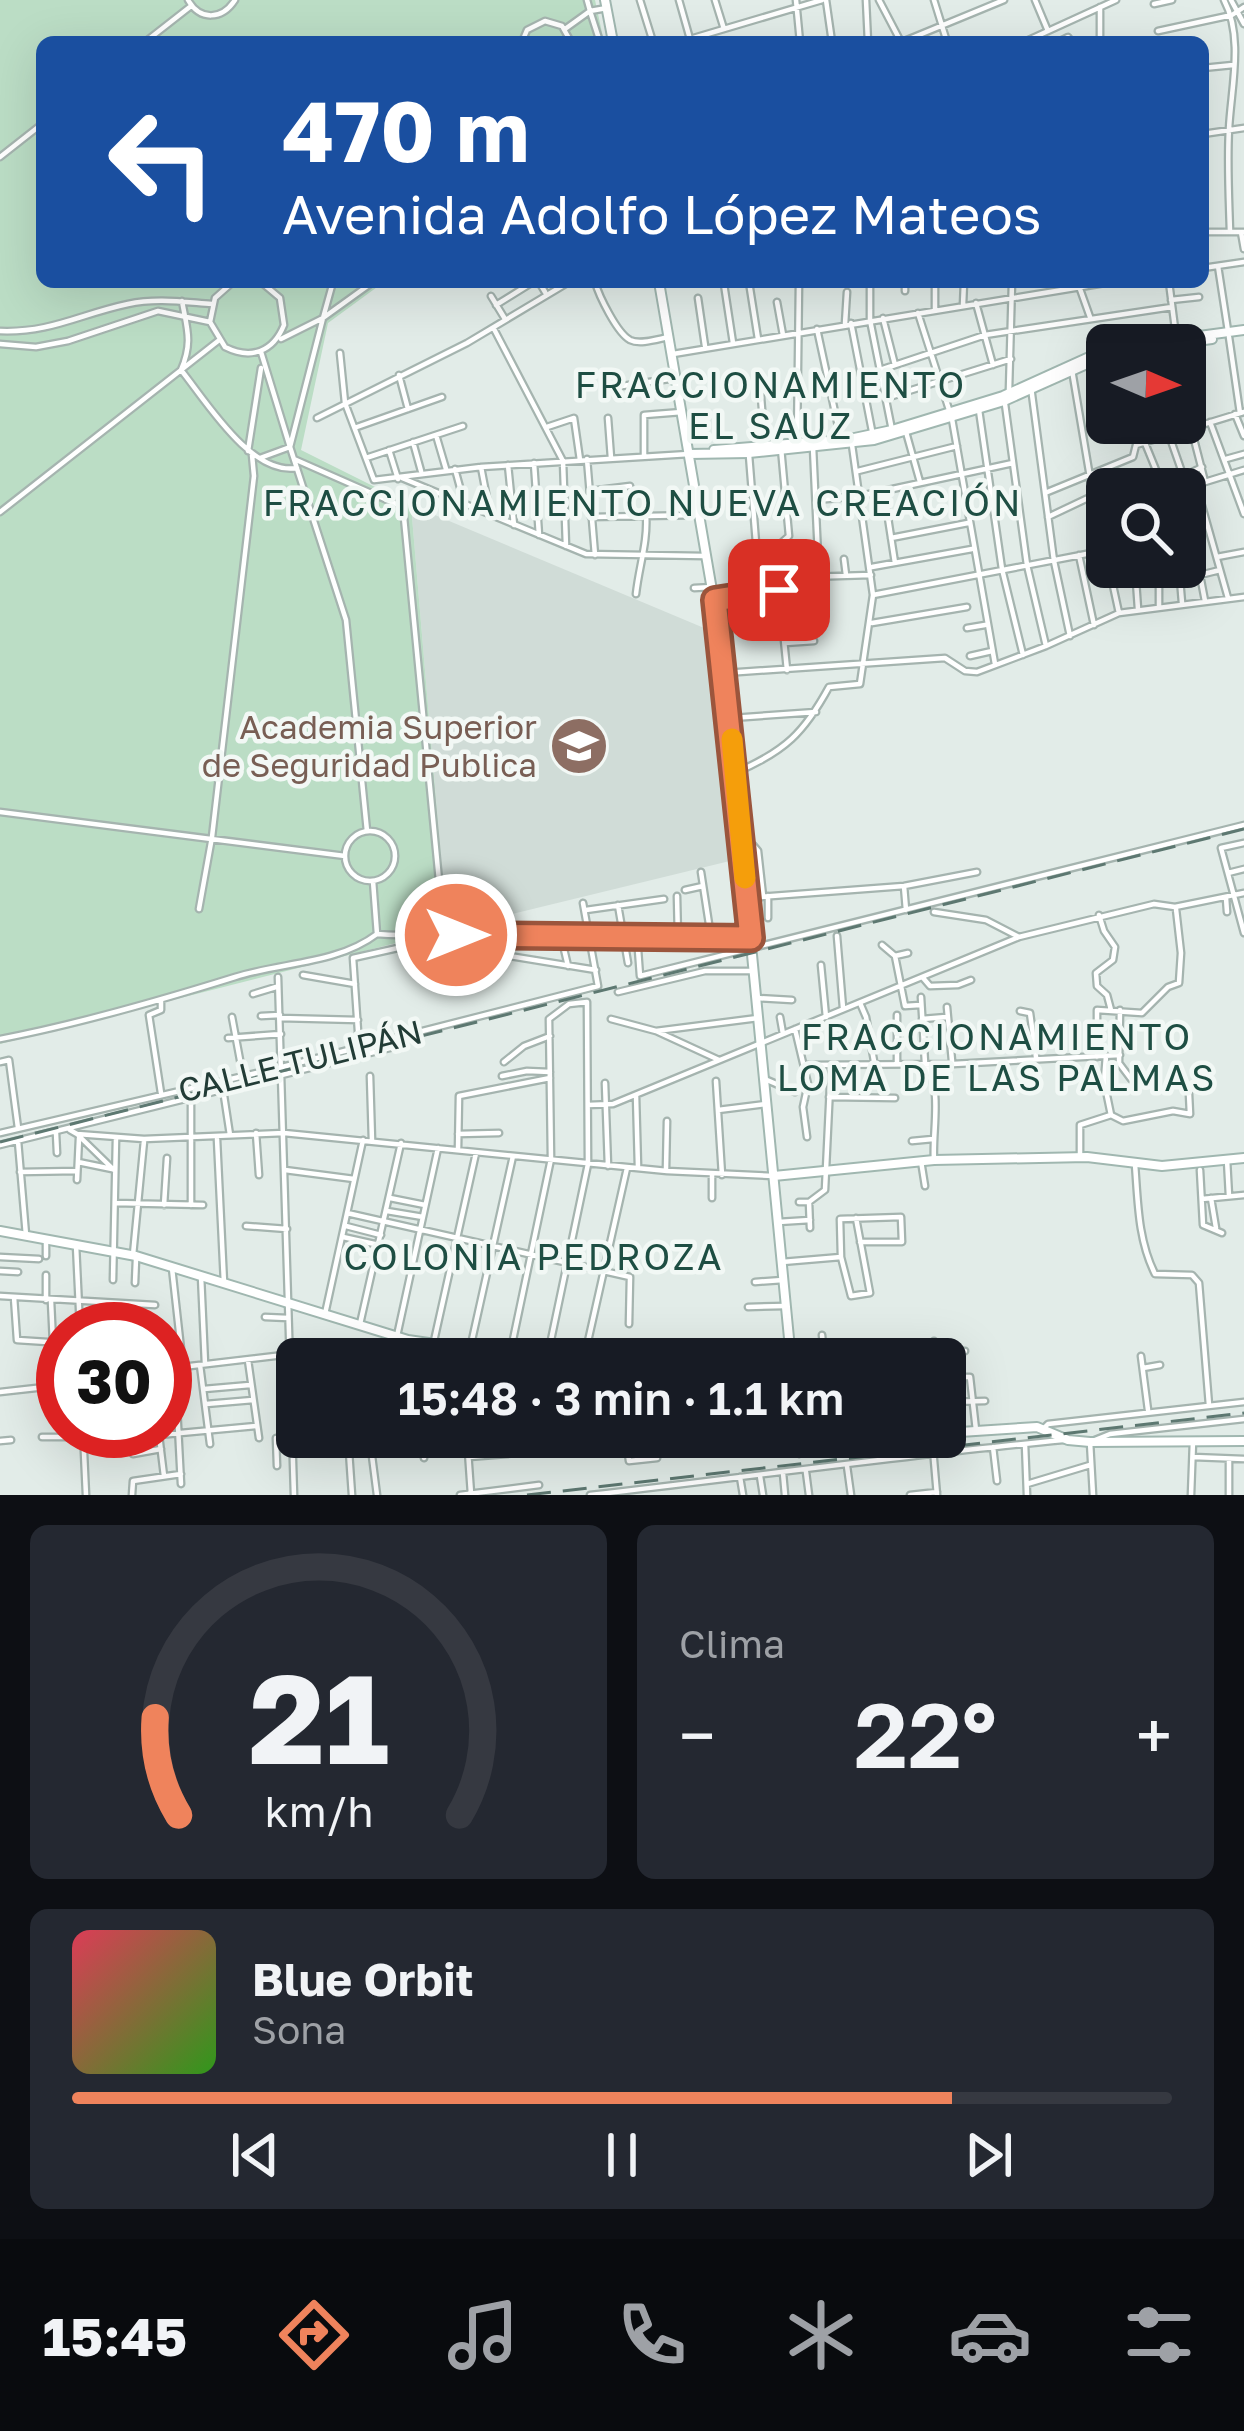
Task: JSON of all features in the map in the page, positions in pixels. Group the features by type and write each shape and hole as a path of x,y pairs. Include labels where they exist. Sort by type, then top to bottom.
{"street":[{"path":"152,36 190,3 213,16 226,11 235,0"},
{"path":"640,0 650,36"},
{"path":"679,0 689,36"},
{"path":"715,0 724,29"},
{"path":"700,36 797,3 824,0 831,36"},
{"path":"866,0 868,36"},
{"path":"879,0 898,36"},
{"path":"934,0 945,36"},
{"path":"973,0 976,11"},
{"path":"916,36 1004,0"},
{"path":"1035,0 1048,32"},
{"path":"1038,36 1097,5 1117,0"},
{"path":"1154,4 1172,0"},
{"path":"1227,0 1244,24"},
{"path":"565,29 589,5 606,3 612,36"},
{"path":"797,3 800,36"},
{"path":"589,5 598,36"},
{"path":"1097,5 1100,36"},
{"path":"1158,31 1244,7"},
{"path":"1230,232 1234,13"},
{"path":"525,36 545,21 565,29 569,36"},
{"path":"1209,67 1234,64"},
{"path":"1209,133 1244,128"},
{"path":"0,157 36,129"},
{"path":"1209,232 1242,232 1244,249"},
{"path":"1209,267 1244,262"},
{"path":"1218,266 1244,436"},
{"path":"225,288 212,304 210,322 218,341 241,354 261,352 323,318 364,288"},
{"path":"270,288 284,316 275,341"},
{"path":"274,291 277,288"},
{"path":"290,447 331,288"},
{"path":"358,292 360,288"},
{"path":"496,305 525,288"},
{"path":"541,288 545,292"},
{"path":"317,418 559,288"},
{"path":"597,288 601,302 631,341 669,337"},
{"path":"659,288 718,616 789,1338"},
{"path":"725,288 733,344"},
{"path":"750,288 758,339"},
{"path":"797,443 800,288"},
{"path":"870,288 870,320 892,430"},
{"path":"935,288 935,309"},
{"path":"963,305 964,288"},
{"path":"1012,288 1007,397 1013,463 1027,565 1046,646"},
{"path":"672,354 1073,288"},
{"path":"1079,288 1090,317"},
{"path":"1170,288 1175,324"},
{"path":"847,292 848,324 873,438"},
{"path":"491,296 505,320"},
{"path":"880,370 985,335 1199,297"},
{"path":"698,298 705,348"},
{"path":"0,331 33,332 158,299 212,304"},
{"path":"181,370 190,349 182,302"},
{"path":"777,302 782,335"},
{"path":"976,303 993,365"},
{"path":"0,344 36,347 158,310 210,322"},
{"path":"918,312 957,446 995,664"},
{"path":"883,318 895,365"},
{"path":"493,327 563,461 566,546"},
{"path":"735,773 789,744 806,728 829,688 860,684 873,595 871,571 856,471 817,329"},
{"path":"1206,338 1244,333"},
{"path":"0,512 218,341"},
{"path":"199,909 212,837 254,476 261,352"},
{"path":"340,353 345,403 374,480 481,467 846,443"},
{"path":"886,398 1011,359"},
{"path":"1031,387 1086,360"},
{"path":"873,438 979,410 1086,361"},
{"path":"262,362 346,620 367,831"},
{"path":"181,370 252,455 286,470 297,468"},
{"path":"1072,370 1089,468"},
{"path":"399,375 408,409"},
{"path":"622,386 676,378"},
{"path":"1031,387 1054,561 1070,637"},
{"path":"355,428 442,397"},
{"path":"761,397 765,446"},
{"path":"689,454 846,443 907,432 1007,397"},
{"path":"979,410 1003,569 1023,655"},
{"path":"644,455 644,415 682,412"},
{"path":"1206,423 1240,413"},
{"path":"547,427 574,418 590,491 595,555"},
{"path":"608,418 611,458"},
{"path":"1210,422 1244,514"},
{"path":"364,459 463,426"},
{"path":"907,432 920,482"},
{"path":"436,434 446,470"},
{"path":"413,442 422,473"},
{"path":"1103,468 1133,457 1139,444"},
{"path":"1195,444 1202,467"},
{"path":"856,471 957,446"},
{"path":"252,455 290,447"},
{"path":"757,557 771,552 788,536 781,447"},
{"path":"813,447 819,577"},
{"path":"389,450 400,478 566,546 595,555 707,556"},
{"path":"748,453 760,593"},
{"path":"1226,459 1244,454"},
{"path":"0,1039 358,949 377,934 402,936 438,928 443,922 404,507 294,459"},
{"path":"534,463 539,535"},
{"path":"816,500 860,496 1013,463"},
{"path":"254,476 269,464"},
{"path":"508,465 514,525"},
{"path":"481,467 490,514"},
{"path":"455,470 464,502"},
{"path":"1206,482 1244,470"},
{"path":"1046,493 1086,475"},
{"path":"590,491 630,486"},
{"path":"884,490 895,563"},
{"path":"1048,517 1086,499"},
{"path":"636,594 647,540 646,515"},
{"path":"591,517 700,515"},
{"path":"1206,519 1228,598"},
{"path":"891,538 968,523"},
{"path":"807,577 871,571 972,549"},
{"path":"1217,557 1244,551"},
{"path":"873,595 1086,555"},
{"path":"1078,556 1094,625"},
{"path":"844,559 846,575"},
{"path":"1205,601 1200,574 1220,570"},
{"path":"694,589 712,586"},
{"path":"1114,588 1119,613"},
{"path":"1136,588 1138,610"},
{"path":"1159,588 1159,607"},
{"path":"1179,588 1182,604"},
{"path":"715,600 760,593 823,594"},
{"path":"779,594 788,670"},
{"path":"725,673 945,658 977,672 1119,613 1244,597"},
{"path":"869,623 967,608"},
{"path":"718,616 763,613"},
{"path":"967,628 986,624"},
{"path":"784,643 814,641"},
{"path":"970,656 992,650"},
{"path":"730,718 816,712"},
{"path":"0,812 345,856"},
{"path":"637,936 640,976 751,942 906,910 1244,825"},
{"path":"367,831 387,838 395,854 391,870 373,881 354,876 345,856 351,840 367,831"},
{"path":"1227,912 1228,873 1221,848 1244,843"},
{"path":"742,845 756,847 768,918"},
{"path":"1228,873 1244,869"},
{"path":"701,872 711,939"},
{"path":"747,898 904,886 977,872"},
{"path":"373,881 377,934"},
{"path":"685,890 704,886"},
{"path":"904,886 906,910"},
{"path":"588,1105 606,1106 636,1095 1019,937 1154,904 1175,907 1244,892"},
{"path":"677,896 678,938"},
{"path":"1230,896 1244,933"},
{"path":"425,943 596,970 584,906 664,899"},
{"path":"618,904 628,964"},
{"path":"1097,1057 1097,1010 1148,1011 1168,987 1179,983 1175,907"},
{"path":"934,912 992,922 1019,937"},
{"path":"1100,915 1115,947 1113,960 1096,973 1097,986 1115,1010 1121,1069 1131,1079"},
{"path":"359,1046 353,958 456,935 626,935 751,942"},
{"path":"837,936 843,1010"},
{"path":"882,945 896,956 905,1006 920,998"},
{"path":"564,950 568,967"},
{"path":"896,956 908,953"},
{"path":"821,965 826,1016"},
{"name":"CALLE TULIPÁN","path":"0,1133 282,1071 359,1046 598,986 596,970"},
{"path":"618,992 705,971 754,970"},
{"path":"303,975 355,985"},
{"path":"278,977 289,1338"},
{"path":"922,980 939,987 971,980"},
{"path":"922,980 925,1063 931,1072 935,1108 934,1160"},
{"path":"253,994 278,987"},
{"path":"756,998 793,1000"},
{"path":"161,1001 161,1010 149,1016 162,1096"},
{"path":"514,1338 551,1159 550,1015 569,1004 587,1002 588,1164 569,1263 548,1338"},
{"path":"860,1003 874,1063"},
{"path":"947,1007 952,1064"},
{"path":"1020,1011 1030,1013 1036,1059"},
{"path":"261,1016 358,1020"},
{"path":"897,1063 898,1016"},
{"path":"922,1019 948,1016"},
{"path":"232,1017 232,1037 243,1076"},
{"path":"780,1017 782,1034"},
{"path":"656,1031 758,1018"},
{"path":"610,1019 656,1031 719,1060"},
{"path":"795,1029 809,1088 802,1107 807,1137"},
{"path":"232,1037 281,1034"},
{"path":"504,1062 524,1046 550,1036"},
{"path":"75,1133 282,1071 398,1046"},
{"path":"805,1066 1120,1055"},
{"path":"1106,1056 1104,1081 1111,1115"},
{"path":"0,1062 9,1060 19,1129"},
{"path":"799,1202 809,1202 824,1192 824,1118 831,1065"},
{"path":"502,1076 527,1071 550,1075"},
{"path":"458,1150 462,1094 550,1075"},
{"path":"370,1076 372,1141"},
{"path":"764,1079 795,1092"},
{"path":"716,1081 722,1175"},
{"path":"605,1083 608,1166"},
{"path":"223,1090 230,1135"},
{"path":"0,1094 14,1091"},
{"path":"1080,1156 1080,1125 1111,1115 1123,1121 1173,1111 1190,1114 1189,1094"},
{"path":"636,1095 638,1169"},
{"path":"191,1097 191,1205"},
{"path":"829,1097 896,1098"},
{"path":"718,1110 766,1104"},
{"path":"667,1120 667,1172"},
{"path":"256,1132 259,1175"},
{"path":"56,1133 57,1153"},
{"path":"0,1145 56,1133 144,1139 284,1133 667,1172 773,1176 934,1160 1080,1156 1174,1166 1244,1158"},
{"path":"75,1133 77,1180"},
{"path":"75,1133 113,1170"},
{"path":"458,1134 499,1133"},
{"path":"217,1136 224,1283"},
{"path":"113,1280 116,1138"},
{"path":"135,1283 144,1139"},
{"path":"912,1141 933,1139"},
{"path":"326,1313 363,1140"},
{"path":"18,1141 26,1235"},
{"path":"361,1324 401,1143"},
{"path":"397,1336 438,1148"},
{"path":"435,1338 476,1153"},
{"path":"473,1338 513,1156"},
{"path":"164,1205 167,1158"},
{"path":"1227,1160 1229,1196"},
{"path":"921,1161 925,1186"},
{"path":"1136,1164 1141,1238 1151,1268 1155,1274 1192,1275 1198,1283 1209,1405"},
{"path":"20,1172 77,1167 113,1170"},
{"path":"589,1338 627,1168"},
{"path":"285,1169 354,1179"},
{"path":"1200,1170 1203,1225 1219,1232 1211,1198"},
{"path":"712,1175 712,1198"},
{"path":"1202,1199 1244,1195"},
{"path":"389,1198 425,1205"},
{"path":"778,1222 810,1224 809,1202"},
{"path":"115,1204 202,1205"},
{"path":"386,1211 423,1217"},
{"path":"347,1213 631,1277 629,1324"},
{"path":"856,1218 860,1242 870,1293 851,1297 841,1257 840,1219 856,1218 901,1217 902,1242 860,1242"},
{"path":"246,1226 287,1229"},
{"path":"344,1226 381,1235"},
{"path":"0,1231 134,1256 402,1338"},
{"path":"342,1237 379,1245"},
{"path":"0,1257 42,1257 46,1239"},
{"path":"0,1296 79,1302 76,1244"},
{"path":"782,1262 841,1257"},
{"path":"172,1268 174,1302"},
{"path":"0,1271 18,1272"},
{"path":"46,1275 48,1301"},
{"path":"201,1276 210,1444"},
{"path":"755,1282 784,1280"},
{"path":"14,1297 16,1340 36,1342"},
{"path":"748,1307 786,1306"},
{"path":"265,1317 288,1318"},
{"path":"822,1334 822,1338"},
{"path":"192,1366 276,1354"},
{"path":"1142,1356 1148,1411"},
{"path":"248,1359 259,1438"},
{"path":"1143,1368 1160,1365"},
{"path":"966,1377 970,1377 976,1432"},
{"path":"204,1389 250,1385"},
{"path":"0,1392 36,1388"},
{"path":"206,1404 253,1400"},
{"path":"966,1402 985,1401"},
{"path":"1044,1428 1244,1402"},
{"path":"1090,1442 1110,1434 1244,1419"},
{"path":"192,1431 256,1426"},
{"path":"966,1432 1044,1428 1068,1440"},
{"path":"0,1441 11,1440"},
{"path":"966,1449 1068,1440 1244,1441 1243,1459 1193,1457"},
{"path":"1192,1441 1192,1495"},
{"path":"1090,1442 1093,1495"},
{"path":"1024,1444 1028,1495"},
{"path":"993,1447 997,1481"},
{"path":"85,1458 86,1495"},
{"path":"161,1458 164,1476"},
{"path":"181,1458 181,1484"},
{"path":"277,1458 277,1466"},
{"path":"292,1458 293,1495"},
{"path":"349,1458 352,1495"},
{"path":"372,1458 377,1495"},
{"path":"469,1458 471,1494"},
{"path":"629,1458 657,1458"},
{"path":"590,1495 896,1458"},
{"path":"910,1495 937,1493 934,1458"},
{"path":"1228,1495 1229,1459"},
{"path":"1027,1484 1091,1465"},
{"path":"847,1466 851,1495"},
{"path":"806,1472 809,1495"},
{"path":"783,1473 785,1495"},
{"path":"132,1495 133,1481 181,1474"},
{"path":"760,1476 763,1495"},
{"path":"740,1478 743,1495"},
{"path":"460,1495 539,1485"}],"shaded area":[{"name":"Academia Superior de Seguridad Publica","path":"411,505 716,633 738,859 447,930"}],"green space":[{"path":"0,0 595,0 603,36 36,36 36,288 376,288 328,323 301,450 411,505 447,930 0,1044"}],"railway":[{"path":"0,1142 1244,829"},
{"path":"527,1495 1244,1413"}],"slow traffic":[{"path":"732,739 745,878"}],"place":[{"name":"Academia Superior de Seguridad Publica","path":"579,746"}],"district":[{"name":"FRACCIONAMIENTO EL SAUZ","path":"771,406"},
{"name":"FRACCIONAMIENTO NUEVA CREACIÓN","path":"643,503"},
{"name":"FRACCIONAMIENTO LOMA DE LAS PALMAS","path":"997,1058"},
{"name":"COLONIA PEDROZA","path":"534,1257"}],"route":[{"path":"456,935 751,938 715,600 779,590"}]}
